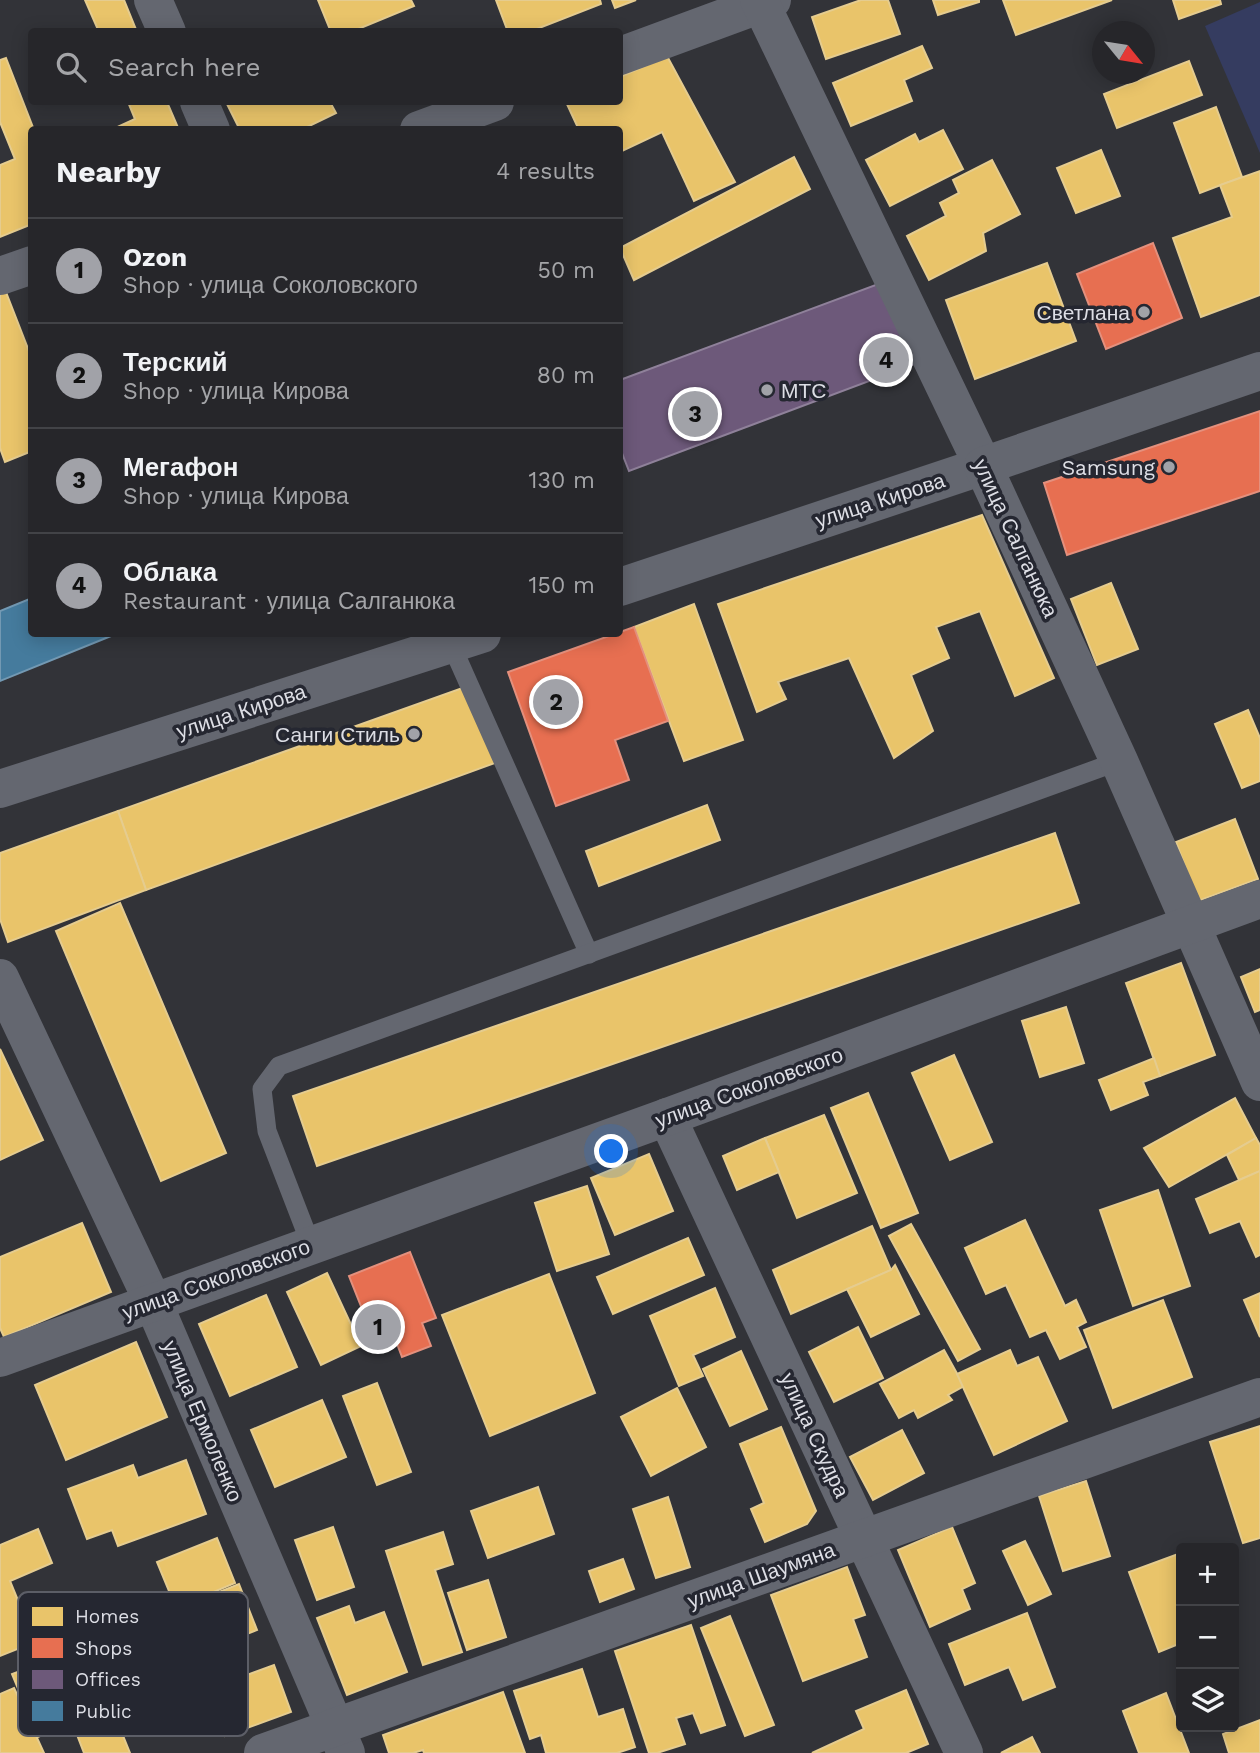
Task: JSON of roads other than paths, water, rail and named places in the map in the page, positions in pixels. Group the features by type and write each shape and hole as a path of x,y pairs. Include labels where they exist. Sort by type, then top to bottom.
{"street":[{"path":"153,0 165,28"},
{"path":"623,55 764,1"},
{"name":"улица Салганюка","path":"764,1 1119,761 1260,1082"},
{"path":"199,105 209,126"},
{"path":"430,126 487,105"},
{"path":"0,276 28,266"},
{"name":"улица Кирова","path":"623,586 1260,371"},
{"name":"улица Кирова","path":"0,789 460,637"},
{"name":"улица Соколовского","path":"0,1358 1260,899"},
{"name":"улица Ермоленко","path":"0,978 153,1302 340,1740"},
{"name":"улица Скудра","path":"667,1117 964,1753"},
{"name":"улица Шаумяна","path":"263,1753 340,1740 863,1539 1260,1397"}],"lane":[{"path":"460,637 589,954"},
{"path":"311,1245 267,1131 262,1089 279,1066 1119,761"}],"place":[{"name":"Светлана","path":"1144,312"},
{"name":"Облака","path":"886,360"},
{"name":"МТС","path":"767,390"},
{"name":"Мегафон","path":"695,414"},
{"name":"Samsung","path":"1169,467"},
{"name":"Терский","path":"556,702"},
{"name":"Санги Стиль","path":"414,734"},
{"name":"Ozon","path":"378,1327"}]}
